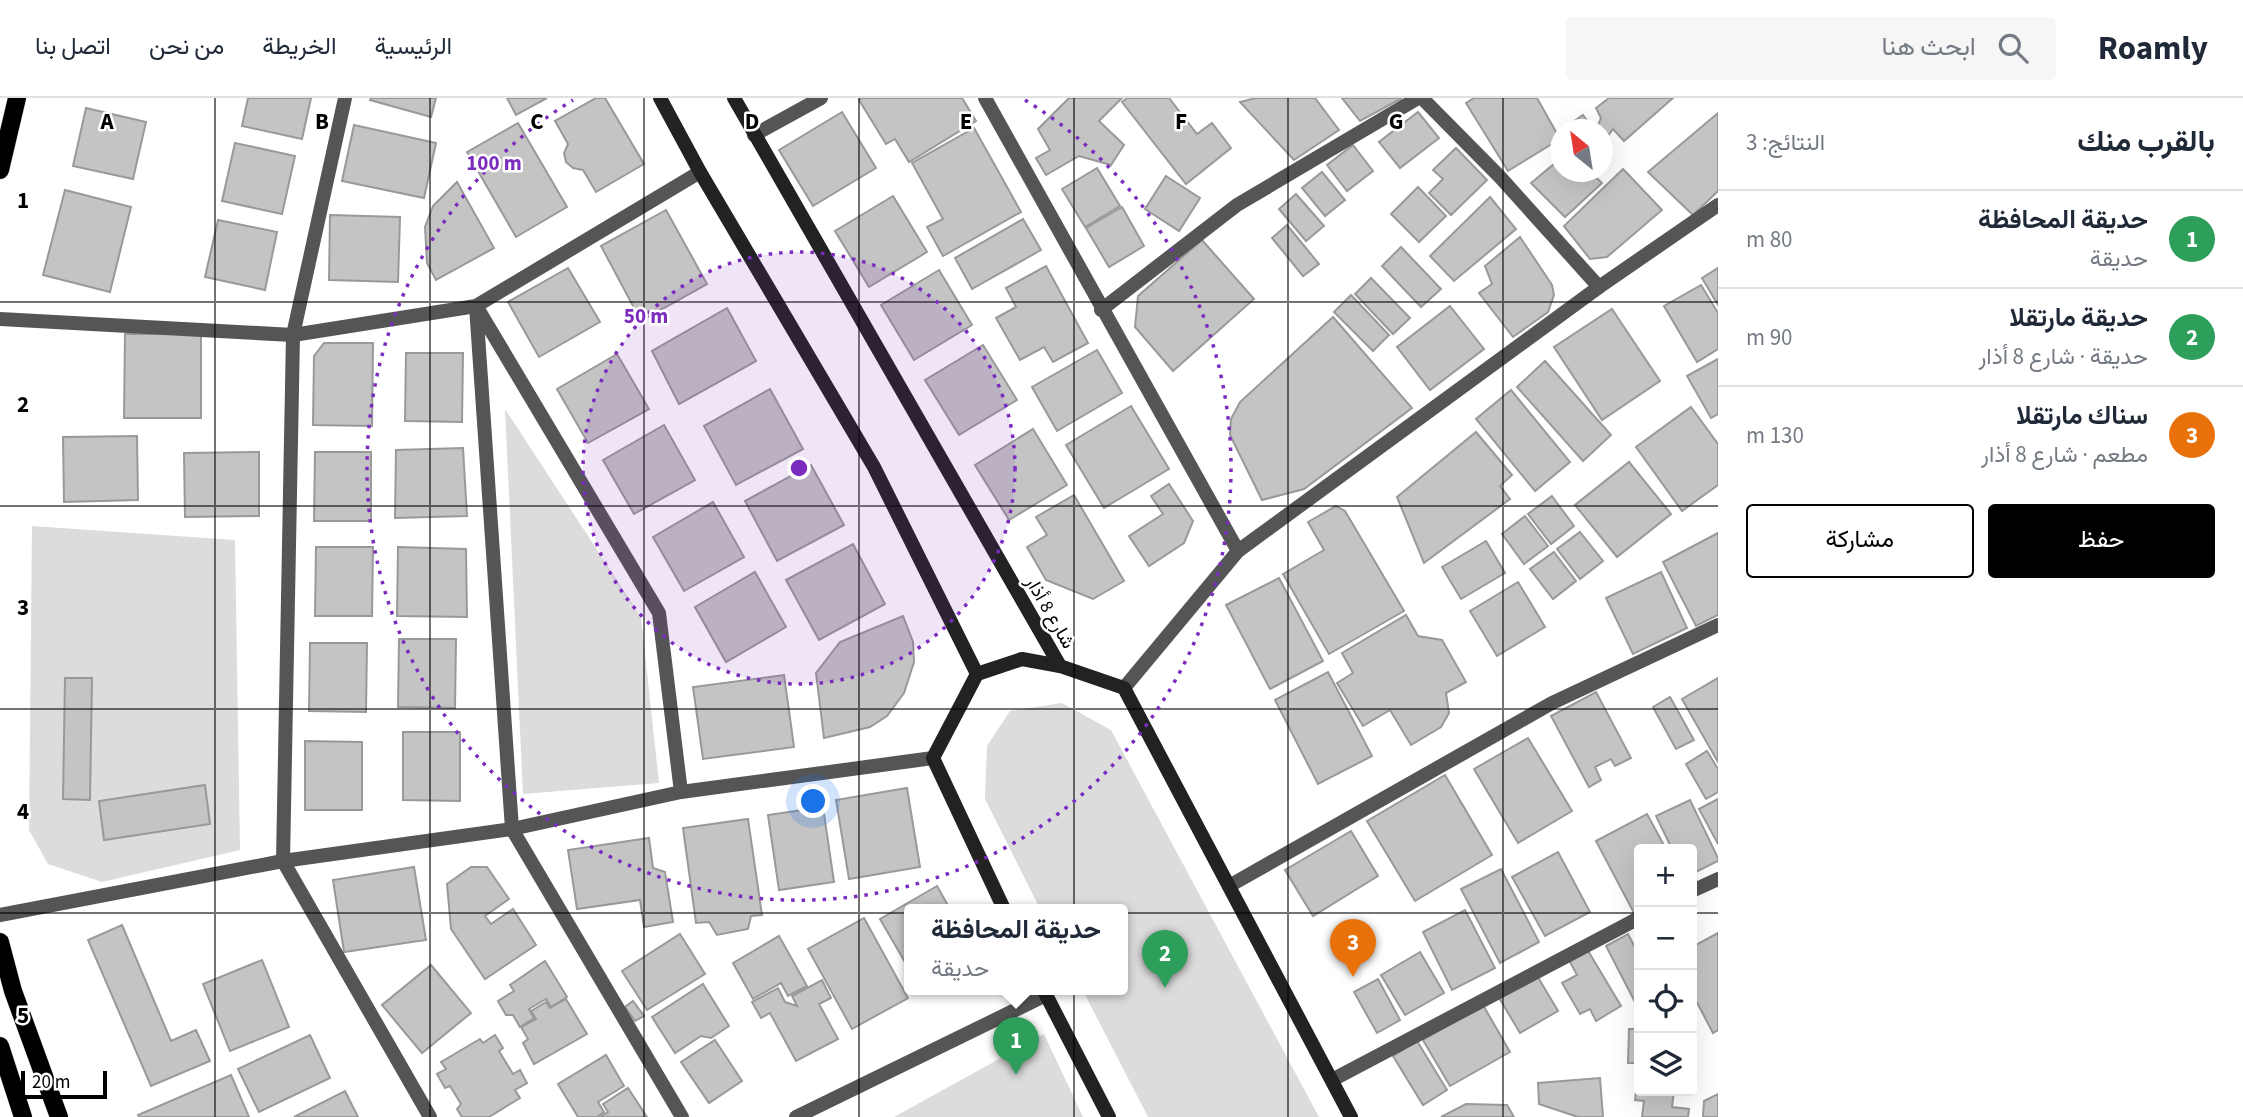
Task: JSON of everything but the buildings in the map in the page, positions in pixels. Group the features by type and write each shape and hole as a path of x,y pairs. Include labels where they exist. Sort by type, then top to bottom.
{"main road":[{"path":"0,170 17,98"},
{"path":"660,98 699,172 874,467 977,674"},
{"name":"شارع 8 أذار","path":"734,98 1060,666 1124,688"},
{"path":"1002,904 933,758 977,674 1022,659 1060,666"},
{"path":"1124,688 1351,1117"},
{"path":"0,942 13,991 58,1117"},
{"path":"1046,995 1109,1117"},
{"path":"0,1045 23,1117"}],"street":[{"path":"345,98 293,335 283,861 430,1117"},
{"path":"754,135 821,98"},
{"path":"985,98 1238,551"},
{"path":"1101,310 1237,205 1420,98 1500,177 1599,287"},
{"path":"0,319 293,335 476,306 699,172"},
{"path":"1124,688 1238,551 1599,287 1718,205"},
{"path":"476,306 659,613 681,792"},
{"path":"476,306 512,829 682,1117"},
{"path":"1229,886 1552,703 1718,625"},
{"path":"0,915 283,861 512,829 681,792 933,758"},
{"path":"1697,889 1718,879"},
{"path":"1332,1080 1634,921"},
{"path":"796,1117 1038,995"}],"shaded area":[{"path":"505,409 641,617 659,783 523,794"},
{"path":"32,526 235,540 240,850 102,882 48,864 29,830"},
{"path":"1062,703 1111,730 1319,1117 1148,1117 1085,995 1128,995 1128,904 1038,904 985,799 987,746 1010,711"},
{"path":"1044,1034 1083,1117 894,1117"}],"place":[{"name":"سناك مارتقلا","path":"1353,977"},
{"name":"حديقة مارتقلا","path":"1165,988"},
{"name":"حديقة المحافظة","path":"1016,1075"}]}
